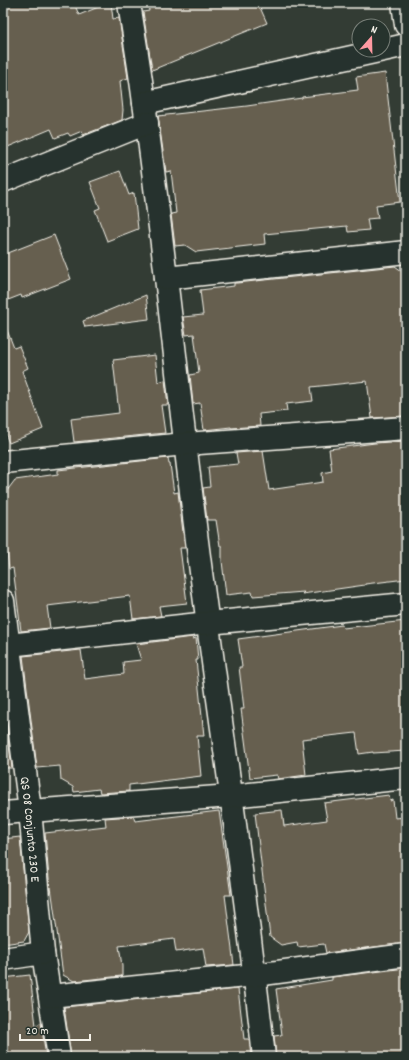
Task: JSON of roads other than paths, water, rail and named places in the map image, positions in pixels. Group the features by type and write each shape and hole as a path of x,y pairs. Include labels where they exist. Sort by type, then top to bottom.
{"street":[{"path":"129,3 146,113 185,444 255,975 264,1057"},
{"path":"403,3 406,25"},
{"path":"3,181 146,113 406,45"},
{"path":"166,278 406,252"},
{"path":"3,462 185,444 406,428"},
{"name":"QS 08 Conjunto 230 E","path":"3,600 30,810 43,953 59,1057"},
{"path":"9,645 208,623 406,604"},
{"path":"3,813 231,796 406,778"},
{"path":"3,958 43,953"},
{"path":"50,996 255,975 406,955"}]}
